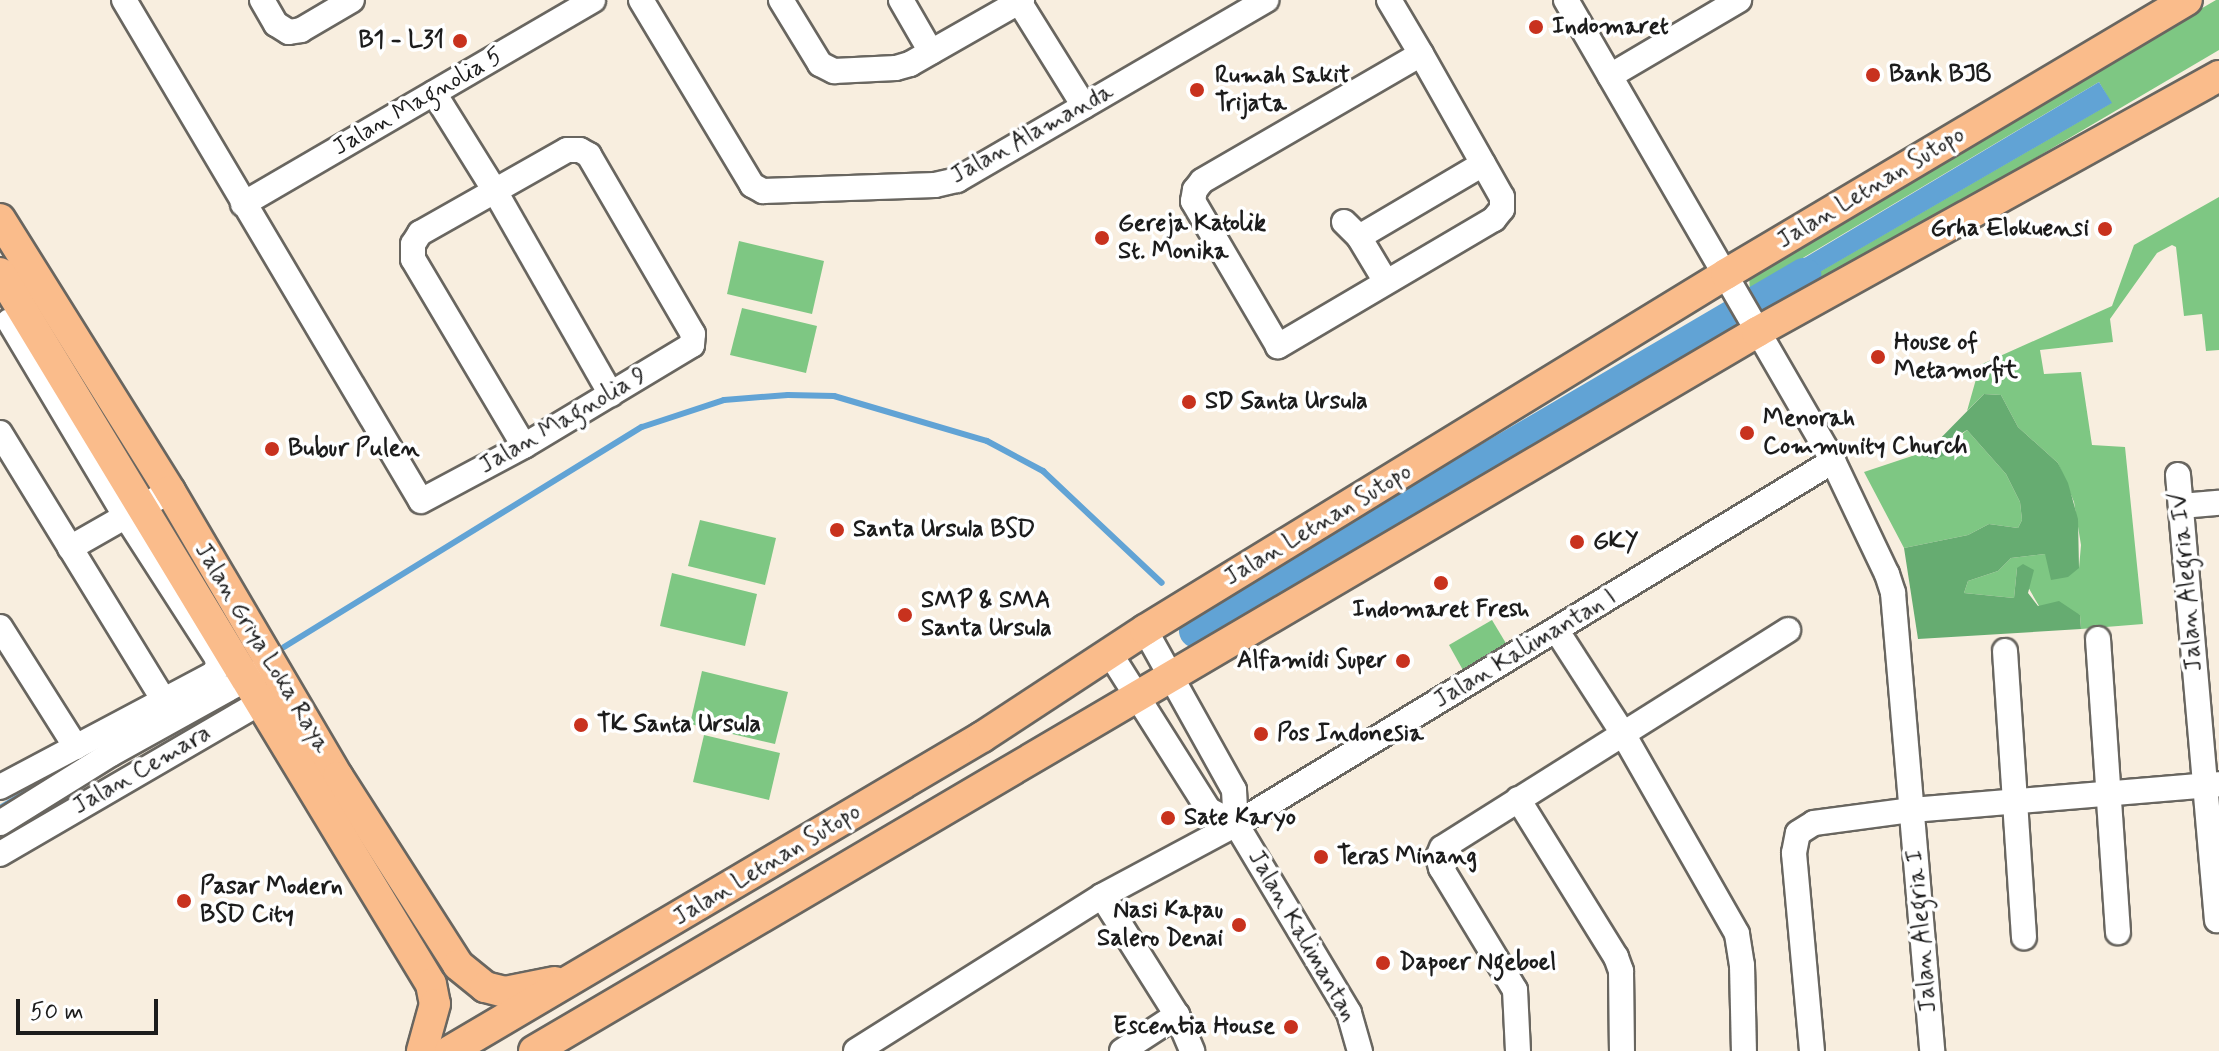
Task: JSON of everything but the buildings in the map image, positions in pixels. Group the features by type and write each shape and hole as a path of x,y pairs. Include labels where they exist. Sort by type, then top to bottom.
{"main road":[{"name":"Jalan Letnan Sutopo","path":"450,1051 982,737 1109,652 1732,283 2187,0"},
{"name":"Jalan Letnan Sutopo","path":"534,1051 725,942 1753,324 2219,76"},
{"name":"Jalan Griya Loka Raya","path":"0,219 20,312 170,491 266,683 431,984 435,1004 422,1051"},
{"name":"Jalan Griya Loka Raya","path":"0,273 134,512 266,683 458,965 485,987 505,992 578,977"}],"street":[{"path":"124,0 243,204"},
{"path":"262,0 276,24 289,32 301,30 352,0"},
{"name":"Jalan Magnolia 5","path":"243,204 593,0"},
{"name":"Jalan Alamanda","path":"641,0 752,185 763,191 948,183 1266,0"},
{"path":"781,0 826,69 896,68 931,52 1020,1 1084,106"},
{"path":"901,0 931,52"},
{"path":"1389,0 1421,54 1502,197 1502,209 1494,219 1278,346 1193,201 1195,190 1202,181 1421,54"},
{"name":"Jalan Alegria I","path":"1566,0 1833,461 1887,574 1893,593 1932,1051"},
{"path":"1610,76 1727,3"},
{"path":"434,93 495,191 611,394"},
{"name":"Jalan Magnolia 9","path":"243,204 421,501 524,446 692,345 693,334 589,155 580,150 567,150 495,191"},
{"path":"1386,282 1352,229 1483,164"},
{"path":"495,191 420,233 413,244 413,259 524,446"},
{"path":"0,433 163,699"},
{"name":"Jalan Kalimantan I","path":"856,1051 1102,896 1236,824 1833,461"},
{"name":"Jalan Alegria IV","path":"2178,475 2212,784 2217,920"},
{"path":"70,548 170,491"},
{"path":"2181,506 2219,503"},
{"path":"0,787 213,674 218,667 217,658 134,512"},
{"path":"0,627 76,747"},
{"name":"Jalan Kalimantan","path":"1145,630 1234,790 1236,824 1349,1013 1360,1051"},
{"path":"1518,1051 1515,990 1441,868 1438,857 1442,848 1788,630"},
{"path":"1557,631 1622,732 1737,934 1742,965 1744,1051"},
{"path":"2098,639 2118,932"},
{"path":"2005,651 2024,937"},
{"name":"Jalan Kalimantan","path":"1109,652 1209,810 1236,824"},
{"name":"Jalan Cemara","path":"0,823 111,754 266,683"},
{"name":"Jalan Cemara","path":"0,854 266,683"},
{"path":"1812,1051 1794,853 1798,833 1814,823 1912,810 2212,784"},
{"path":"1518,799 1616,957 1621,971 1622,1051"},
{"path":"1102,896 1177,1015 1192,1051"},
{"path":"1122,1051 1177,1015"}],"green space":[{"path":"2219,0 2219,50 1770,314 1758,310 1750,296 1749,272","holes":["2099,82 2111,103 1767,302 1759,284"]},
{"path":"2219,197 2219,350 2206,351 2202,314 2184,316 2176,247 2172,245 2157,253 2110,319 2113,342 2040,350 2044,374 2081,372 2092,445 2125,447 2143,624 2081,629 2080,615 2039,606 2017,568 2014,598 1964,593 1968,581 1998,571 2011,558 2045,554 2079,568 2081,545 2074,502 2058,463 2018,427 2001,395 1984,394 1967,411 1980,365 2112,306 2134,245"},
{"path":"739,241 824,261 812,314 727,294"},
{"path":"742,308 817,326 806,373 730,355"},
{"path":"1984,394 2001,395 2018,427 2058,463 2068,483 2078,519 2079,568 2068,577 2051,580 2045,554 2011,558 1998,571 1968,581 1964,593 2014,598 2017,568 2023,564 2034,570 2028,593 2038,606 2059,601 2080,615 2081,629 1918,639 1904,548 1968,535 1989,524 2018,528 2022,520 2020,502 2006,474 1967,430 1959,435 1959,448 1951,453 1932,460 1921,453 1928,451"},
{"path":"1967,430 2006,474 2020,502 2022,520 2018,528 1989,524 1968,535 1904,548 1864,472 1921,453 1932,460"},
{"path":"700,520 776,538 765,585 688,566"},
{"path":"672,573 757,594 745,646 660,626"},
{"path":"1492,620 1507,645 1464,672 1449,645"},
{"path":"702,671 788,692 775,744 690,724"},
{"path":"704,735 780,753 769,800 693,782"}],"water":[{"path":"2099,82 2112,103 1768,302 1759,285"}],"waterway":[{"path":"1196,631 1804,275"},
{"path":"284,647 642,427 724,400 788,395 834,396 987,441 1043,471 1162,583"},
{"path":"0,808 48,779"}],"place":[{"name":"Indomaret","path":"1536,27"},
{"name":"B1 - L31","path":"460,41"},
{"name":"Bank BJB","path":"1873,75"},
{"name":"Rumah Sakit Trijata","path":"1197,90"},
{"name":"Grha Elokuensi","path":"2105,229"},
{"name":"Gereja Katolik St. Monika","path":"1102,238"},
{"name":"House of Metamorfit","path":"1878,357"},
{"name":"SD Santa Ursula","path":"1189,402"},
{"name":"Menorah Community Church","path":"1747,433"},
{"name":"Bubur Pulen","path":"272,449"},
{"name":"Santa Ursula BSD","path":"837,530"},
{"name":"GKY","path":"1577,542"},
{"name":"Indomaret Fresh","path":"1441,583"},
{"name":"SMP & SMA Santa Ursula","path":"905,615"},
{"name":"Alfamidi Super","path":"1403,661"},
{"name":"TK Santa Ursula","path":"581,725"},
{"name":"Pos Indonesia","path":"1261,734"},
{"name":"Sate Karyo","path":"1168,818"},
{"name":"Teras Minang","path":"1321,857"},
{"name":"Pasar Modern BSD City","path":"184,901"},
{"name":"Nasi Kapau Salero Denai","path":"1239,925"},
{"name":"Dapoer Ngeboel","path":"1383,963"},
{"name":"Escentia House","path":"1291,1027"}]}
